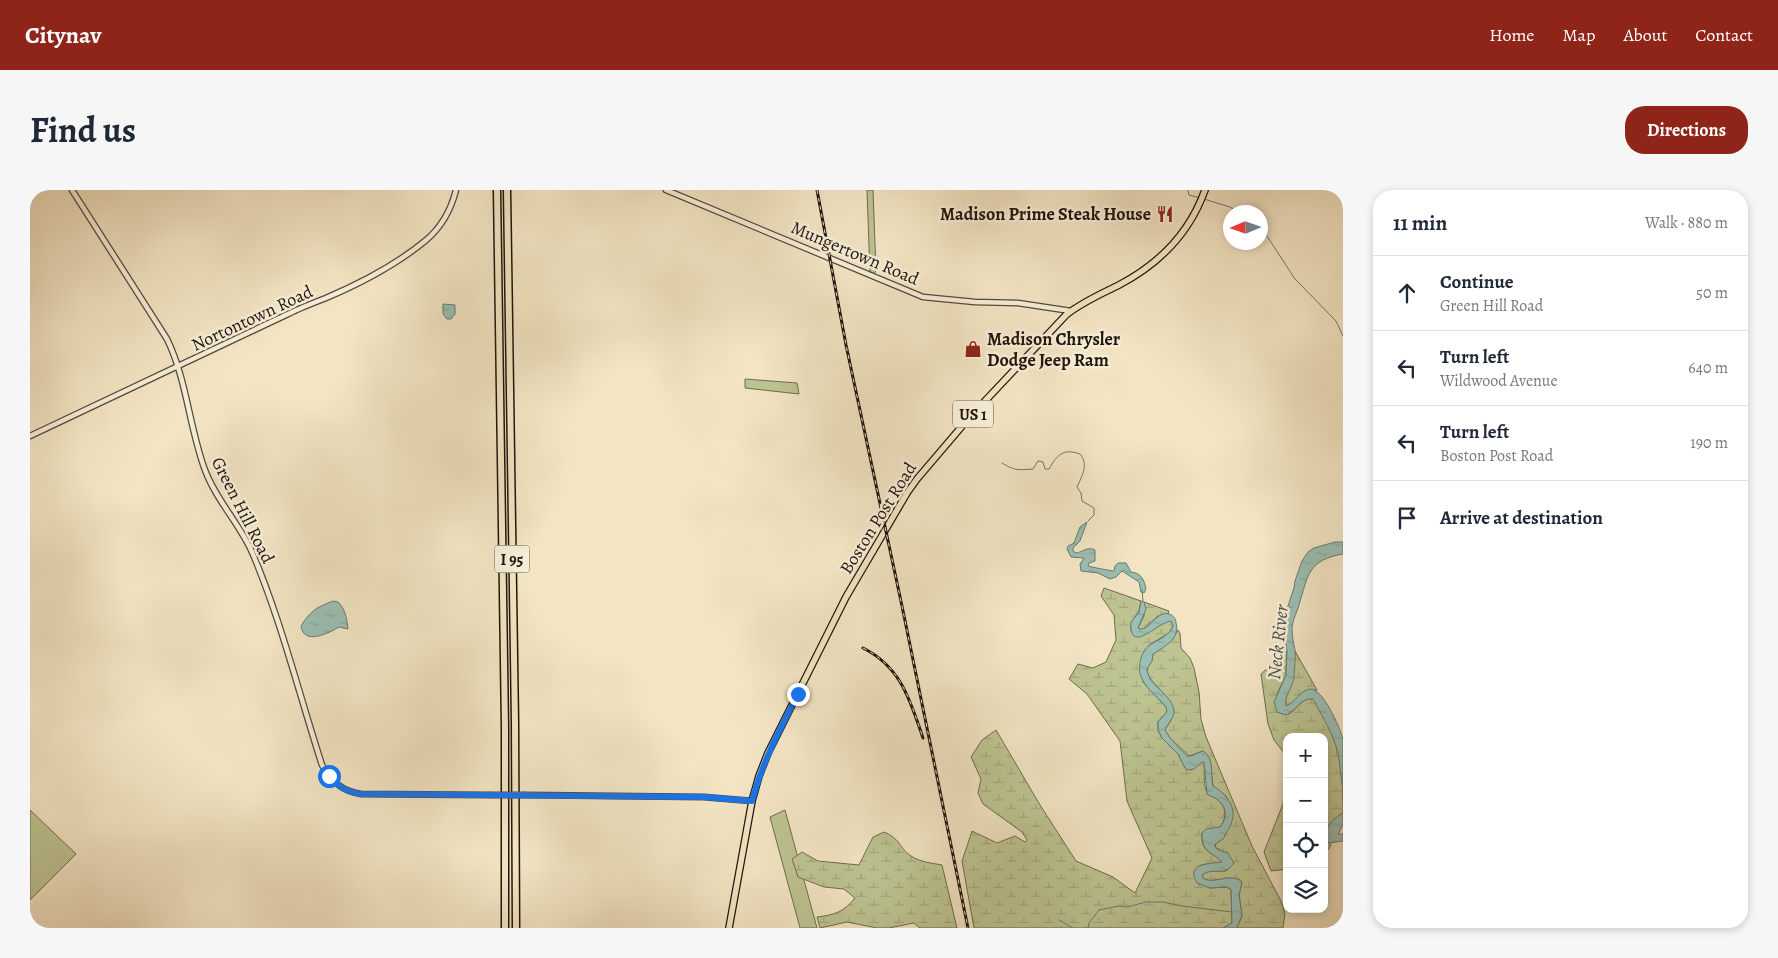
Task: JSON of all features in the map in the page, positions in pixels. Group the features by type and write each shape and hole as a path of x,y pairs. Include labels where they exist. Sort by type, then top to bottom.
{"highway":[{"name":"I 95","path":"497,190 505,728 505,928"},
{"name":"I 95","path":"507,190 516,928"}],"main road":[{"name":"Boston Post Road","path":"728,928 752,801 768,753 846,597 907,492 935,456 969,418 1071,312 1132,277 1154,262 1170,247 1188,226 1203,196"}],"street":[{"path":"74,192 81,190"},
{"name":"Nortontown Road","path":"30,436 178,368 291,312 353,285 414,249 434,233 450,208 456,190"},
{"name":"Mungertown Road","path":"666,190 923,297 975,302 1018,303 1071,312"},
{"name":"Green Hill Road","path":"74,192 176,356 190,420 204,469 219,500 251,549 270,596 322,765 334,782 342,789 351,793 361,794 704,797 752,801"}],"green space":[{"path":"867,190 873,190 876,271 874,274 870,274"},
{"path":"745,379 797,383 799,394 745,388"},
{"path":"1104,588 1141,601 1139,611 1132,623 1131,631 1151,630 1165,622 1171,621 1173,626 1169,633 1149,645 1143,682 1166,707 1167,712 1158,722 1158,730 1162,738 1178,754 1185,768 1192,770 1204,762 1206,790 1223,806 1225,817 1219,828 1209,829 1202,833 1205,848 1222,862 1201,865 1194,871 1197,883 1210,888 1229,887 1231,889 1232,923 1223,928 974,928 962,861 972,831 997,843 1015,836 1025,842 1027,840 1022,832 983,804 978,793 981,779 971,757 982,740 996,730 1040,805 1076,861 1113,877 1135,893 1152,858 1127,801 1120,741 1087,694 1069,679 1078,664 1093,668 1106,662 1116,640 1114,615 1101,596"},
{"path":"1144,602 1169,611 1168,614 1158,616 1142,630 1138,628 1144,616"},
{"path":"1178,630 1181,648 1190,658 1194,668 1199,692 1201,719 1206,737 1252,846 1281,901 1283,913 1285,914 1283,928 1237,928 1242,916 1239,895 1242,882 1227,878 1210,881 1204,879 1202,875 1209,871 1226,871 1234,863 1224,852 1215,847 1216,843 1223,838 1230,827 1226,796 1213,786 1210,760 1203,751 1189,756 1170,738 1165,730 1173,712 1171,705 1147,673 1153,654 1171,641"},
{"path":"1287,651 1286,675 1277,694 1277,712 1289,714 1306,699 1313,698 1329,725 1339,757 1343,813 1328,827 1328,733 1283,733 1283,751 1274,740 1268,724 1261,674"},
{"path":"1295,651 1317,690 1304,691 1294,702 1286,706 1285,698 1291,687"},
{"path":"1283,804 1283,870 1271,871 1264,852"},
{"path":"30,810 76,854 30,900"},
{"path":"785,810 817,928 800,928 770,817"},
{"path":"884,832 894,838 914,858 942,865 957,928 920,928 914,923 889,928 877,928 847,922 820,928 817,917 838,912 847,907 855,898 844,889 824,887 798,877 792,859 802,852 818,861 859,865 873,837"}],"water":[{"path":"443,304 455,305 455,314 451,319 447,319 443,314"},
{"path":"1087,522 1080,541 1073,548 1073,551 1076,553 1087,549 1095,550 1095,561 1089,563 1088,566 1090,567 1114,571 1118,563 1126,563 1131,572 1140,575 1143,579 1146,589 1144,593 1141,592 1139,582 1122,571 1116,577 1110,579 1098,573 1081,571 1080,564 1084,558 1071,557 1067,549 1068,546 1074,543 1080,527"},
{"path":"1335,542 1343,542 1343,554 1323,560 1311,570 1293,621 1294,677 1287,695 1286,706 1303,692 1310,689 1315,690 1325,701 1335,718 1343,739 1343,785 1336,745 1313,699 1302,702 1286,715 1277,712 1274,702 1286,675 1285,615 1302,561 1308,552 1314,548"},
{"path":"333,601 338,602 342,607 348,629 339,627 312,637 303,632 301,626 314,610"},
{"path":"1141,601 1144,602 1146,609 1138,628 1147,627 1157,617 1165,614 1172,615 1176,622 1177,628 1174,638 1153,654 1152,661 1147,669 1152,681 1166,695 1173,706 1174,713 1165,730 1187,756 1203,751 1207,754 1211,762 1213,786 1226,797 1232,807 1233,818 1230,826 1224,838 1214,845 1216,848 1227,852 1234,863 1226,870 1211,871 1202,875 1204,879 1209,880 1233,878 1242,882 1239,895 1242,915 1237,928 1223,928 1232,923 1231,889 1225,887 1210,888 1197,883 1194,876 1196,868 1200,866 1222,862 1205,848 1202,833 1206,829 1220,827 1224,821 1225,810 1224,806 1216,798 1207,794 1204,762 1194,769 1188,770 1185,768 1178,754 1162,738 1158,730 1158,722 1167,712 1166,707 1142,680 1140,666 1142,655 1146,649 1167,634 1173,626 1171,621 1145,635 1135,636 1132,632 1131,622 1139,612"},
{"path":"1343,813 1343,825 1338,834 1343,834 1343,841 1329,843 1328,827"}],"waterway":[{"name":"Neck River","path":"1188,190 1189,195 1200,198"},
{"name":"Neck River","path":"1204,199 1224,205"},
{"name":"Neck River","path":"1268,238 1295,279 1336,321 1343,336"},
{"path":"1002,463 1014,469 1024,470 1033,469 1038,461 1043,462 1045,469 1049,469 1055,460 1065,452 1080,454 1083,458 1084,466 1083,475 1077,487 1081,493 1082,501 1094,508 1094,515 1088,521"},
{"path":"1142,590 1143,601"},
{"path":"1088,928 1089,923 1099,910 1119,906 1127,907 1146,902 1163,902 1232,912"},
{"path":"1059,920 1073,928"}],"railway":[{"path":"817,190 846,345 968,928"},
{"path":"863,648 887,665 895,675 908,698 923,738"}],"place":[{"name":"Madison Prime Steak House","path":"1165,214"},
{"name":"Madison Chrysler Dodge Jeep Ram","path":"973,349"}],"route":[{"path":"329,776 342,789 351,793 361,794 704,797 752,801 768,753 798,694"}]}
